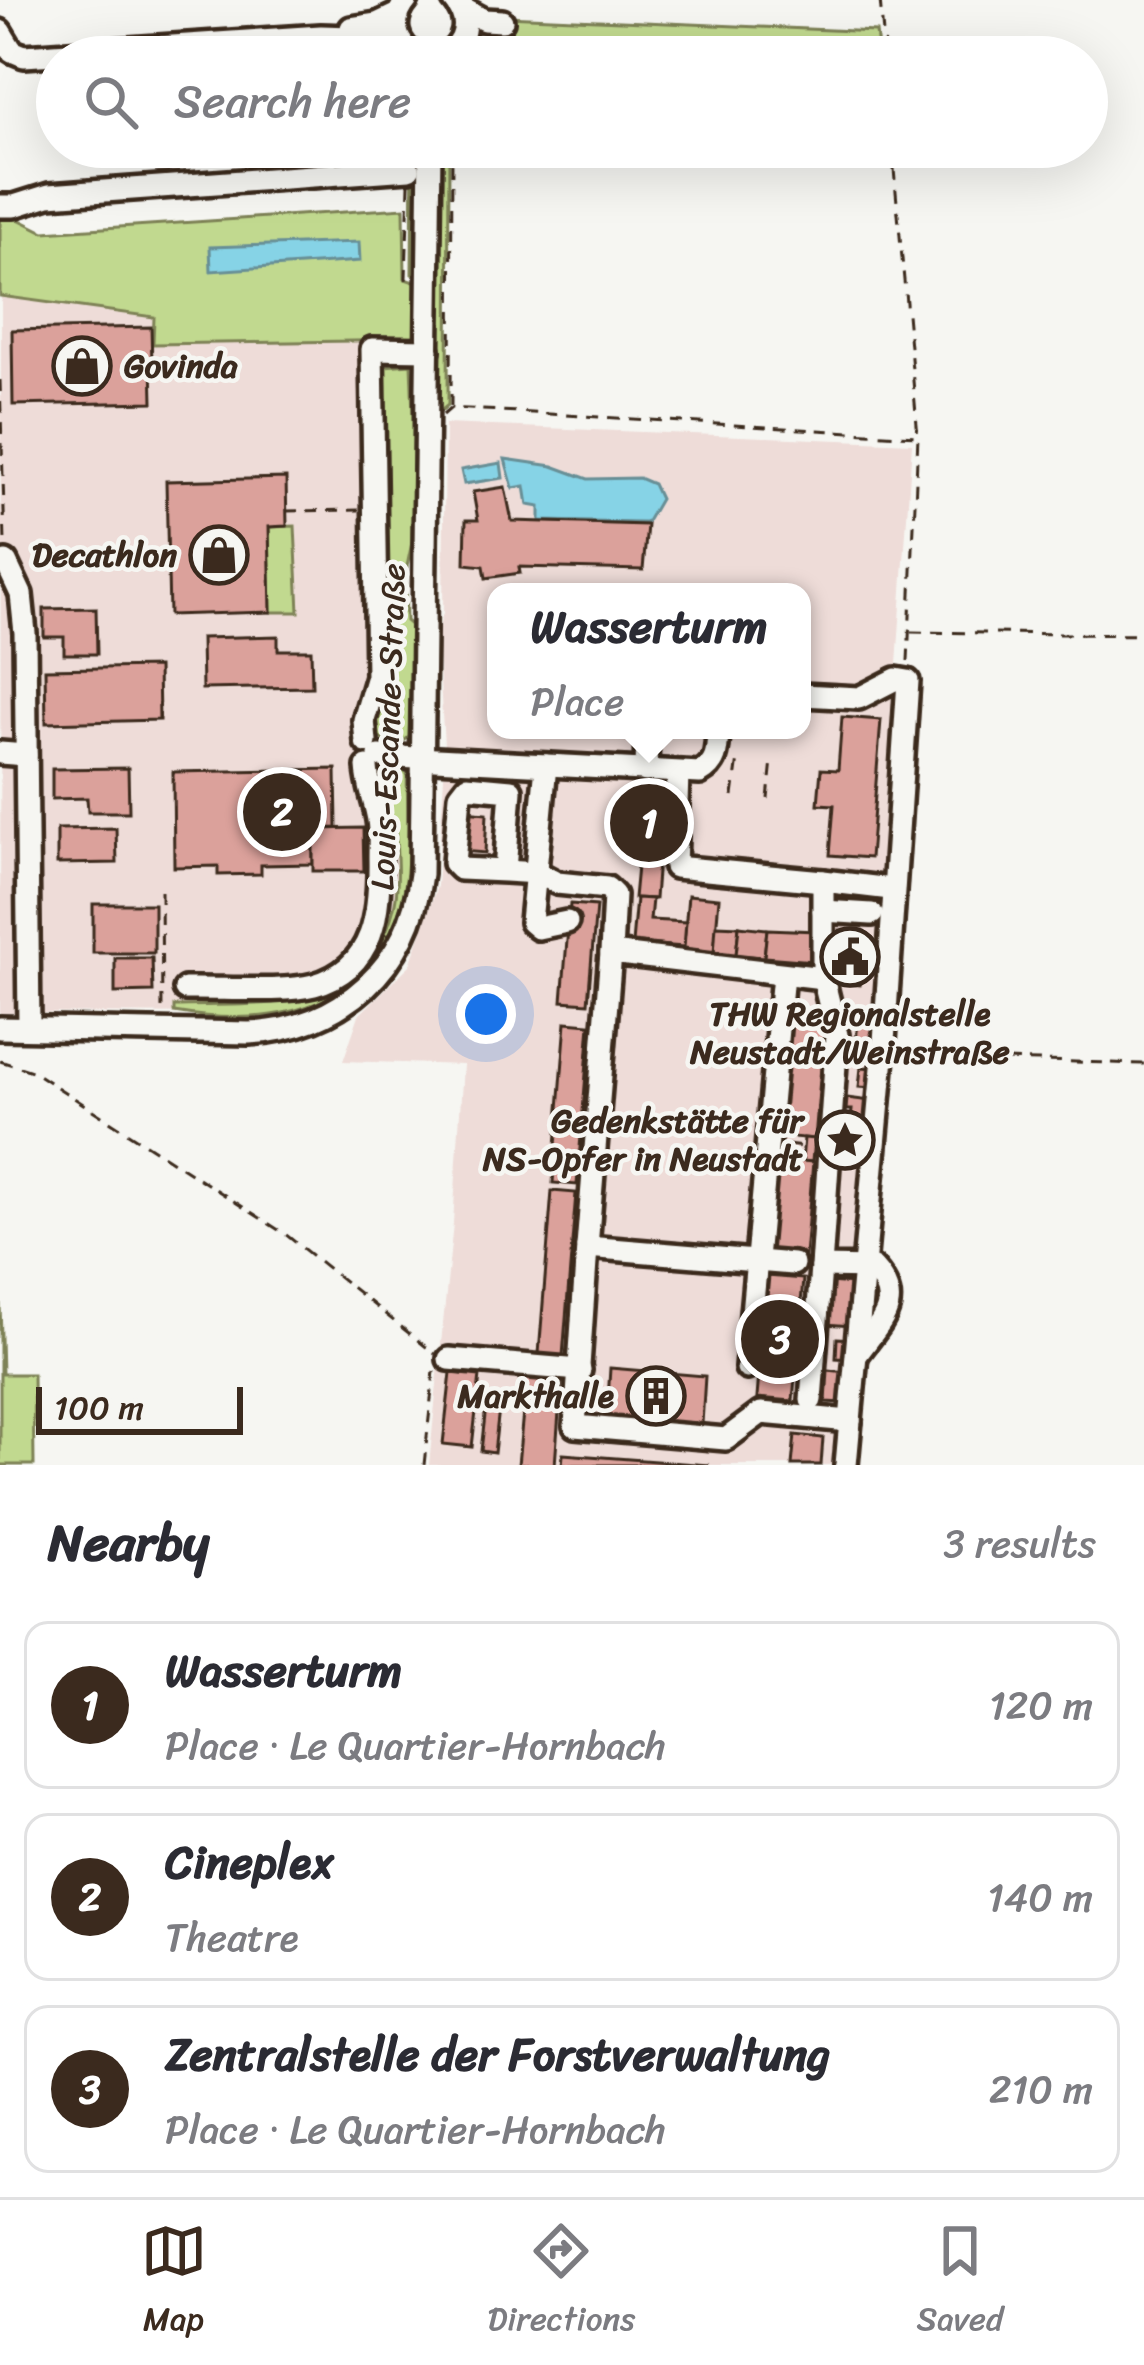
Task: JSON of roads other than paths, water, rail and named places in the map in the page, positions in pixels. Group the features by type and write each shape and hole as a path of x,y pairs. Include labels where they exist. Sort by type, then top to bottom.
{"street":[{"path":"457,4 484,20 496,36"},
{"path":"457,4 465,25 461,36"},
{"path":"321,36 377,24 403,7"},
{"path":"401,36 396,28 403,7"},
{"path":"0,31 12,52 36,55"},
{"name":"Louis-Escande-Straße","path":"0,1028 249,1034 284,1030 332,1012 373,981 394,955 415,908 421,874 430,168"},
{"path":"0,206 49,195 409,169"},
{"path":"185,989 312,986 332,978 369,941 379,917 378,820 368,793 371,755 364,720 377,676 372,349 428,350"},
{"path":"6,562 21,594 29,1028"},
{"path":"811,695 859,698 896,679 908,681 883,1057 846,1465"},
{"path":"646,772 647,739"},
{"path":"371,755 700,773 716,757 717,739"},
{"path":"0,753 26,755"},
{"path":"546,766 531,922 538,928 567,922"},
{"path":"678,773 676,867 891,889"},
{"path":"505,871 511,790 467,786 460,795 454,862 460,869 538,873 557,883 607,888 614,895 575,1426 726,1439 761,1413 850,1421"},
{"path":"811,1400 837,1035 824,977 823,881"},
{"path":"823,911 872,914"},
{"path":"611,953 824,977"},
{"path":"747,1368 783,974"},
{"path":"587,1247 794,1264"},
{"path":"821,1268 862,1266"},
{"path":"442,1357 580,1370"}],"water":[{"path":"359,242 360,261 211,271 210,247"},
{"path":"505,459 553,466 588,479 639,478 653,484 660,499 646,523 540,521 540,507 528,505 525,486 513,488"},
{"path":"501,463 503,478 464,484 461,470"}],"place":[{"name":"Govinda","path":"82,366"},
{"name":"Decathlon","path":"219,555"},
{"name":"Cineplex","path":"282,812"},
{"name":"Wasserturm","path":"649,823"},
{"name":"THW Regionalstelle Neustadt/Weinstraße","path":"850,957"},
{"name":"Gedenkstätte für NS-Opfer in Neustadt","path":"845,1140"},
{"name":"Zentralstelle der Forstverwaltung","path":"780,1339"},
{"name":"Markthalle","path":"656,1396"}]}
